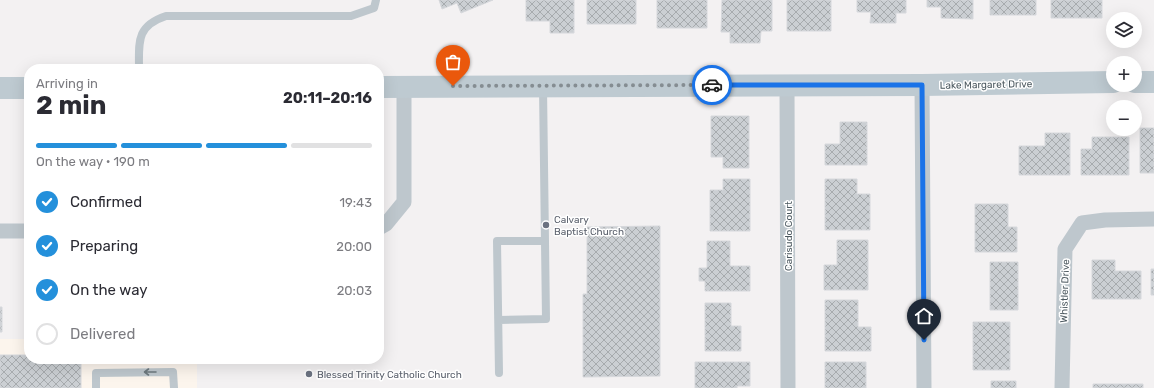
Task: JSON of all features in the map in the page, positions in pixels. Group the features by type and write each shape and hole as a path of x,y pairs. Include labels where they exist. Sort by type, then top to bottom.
{"street":[{"name":"Lake Margaret Drive","path":"384,87 922,85 1106,82"},
{"path":"1142,82 1154,82"},
{"name":"Carisudo Court","path":"787,85 788,388"},
{"path":"922,85 924,388"},
{"path":"384,225 404,202 404,86"},
{"path":"0,88 24,88"},
{"name":"Whistler Drive","path":"1062,388 1065,249 1082,223 1105,220 1154,219"},
{"path":"0,231 24,231"}],"lane":[{"path":"139,64 139,44 146,26 154,20 166,16 351,16 374,8 376,0"},
{"path":"499,320 546,319 543,86"},
{"path":"499,373 498,241 545,241"},
{"path":"96,388 96,372 173,372 174,388"}],"shaded area":[{"path":"0,339 24,339 24,364 197,364 197,388 0,388"}],"building":[{"path":"439,0 493,0 461,13 457,3 442,9"},
{"path":"526,0 574,0 574,33 550,33 550,21 526,21"},
{"path":"587,0 636,0 636,24 587,24"},
{"path":"657,0 707,0 707,28 657,28"},
{"path":"722,0 772,0 772,31 761,31 760,43 730,43 730,32 721,32"},
{"path":"787,0 831,0 831,31 787,31"},
{"path":"857,0 906,0 906,13 896,13 896,23 870,23 871,12 857,12"},
{"path":"927,0 973,0 973,19 941,18 941,7 927,7"},
{"path":"990,0 1036,0 1036,15 990,15"},
{"path":"1051,0 1102,0 1102,18 1051,18"},
{"path":"711,116 749,116 749,168 723,168 723,157 711,157"},
{"path":"840,122 867,122 867,165 825,165 825,144 840,144"},
{"path":"1142,128 1154,128 1154,173 1140,173 1140,136 1142,136"},
{"path":"1045,133 1070,133 1070,175 1019,175 1019,146 1045,146"},
{"path":"1092,137 1129,137 1129,175 1081,175 1081,149 1092,149"},
{"path":"723,179 750,179 750,231 710,231 710,190 723,190"},
{"path":"825,179 857,179 857,194 870,194 870,230 825,230"},
{"path":"975,204 1008,204 1008,227 1017,227 1017,252 975,252"},
{"path":"660,226 660,376 583,377 583,294 587,294 587,227"},
{"path":"837,240 868,240 868,290 824,290 824,265 837,265"},
{"path":"707,241 730,241 730,266 750,266 750,291 705,291 705,281 699,281 699,268 707,268"},
{"path":"1092,260 1115,260 1115,271 1141,271 1141,299 1092,299"},
{"path":"990,262 1018,262 1018,310 990,310"},
{"path":"1151,269 1154,269 1154,295 1151,295"},
{"path":"825,300 858,300 858,327 871,327 871,351 825,351"},
{"path":"705,303 731,303 731,326 741,326 741,351 705,351"},
{"path":"0,307 2,307 2,332 0,332"},
{"path":"973,322 1010,322 1010,370 973,370"},
{"path":"0,355 24,355 24,364 81,364 81,388 0,388"},
{"path":"695,362 750,362 750,386 737,386 737,388 695,388"},
{"path":"825,362 866,362 866,388 825,388"},
{"path":"991,381 1016,381 1016,388 991,388"},
{"path":"1093,384 1143,384 1143,388 1093,388"}],"way so far":[{"path":"453,86 712,85"}],"place":[{"name":"Calvary Baptist Church","path":"546,225"},
{"name":"Blessed Trinity Catholic Church","path":"309,374"}],"route":[{"path":"712,85 922,85 924,340"}]}
